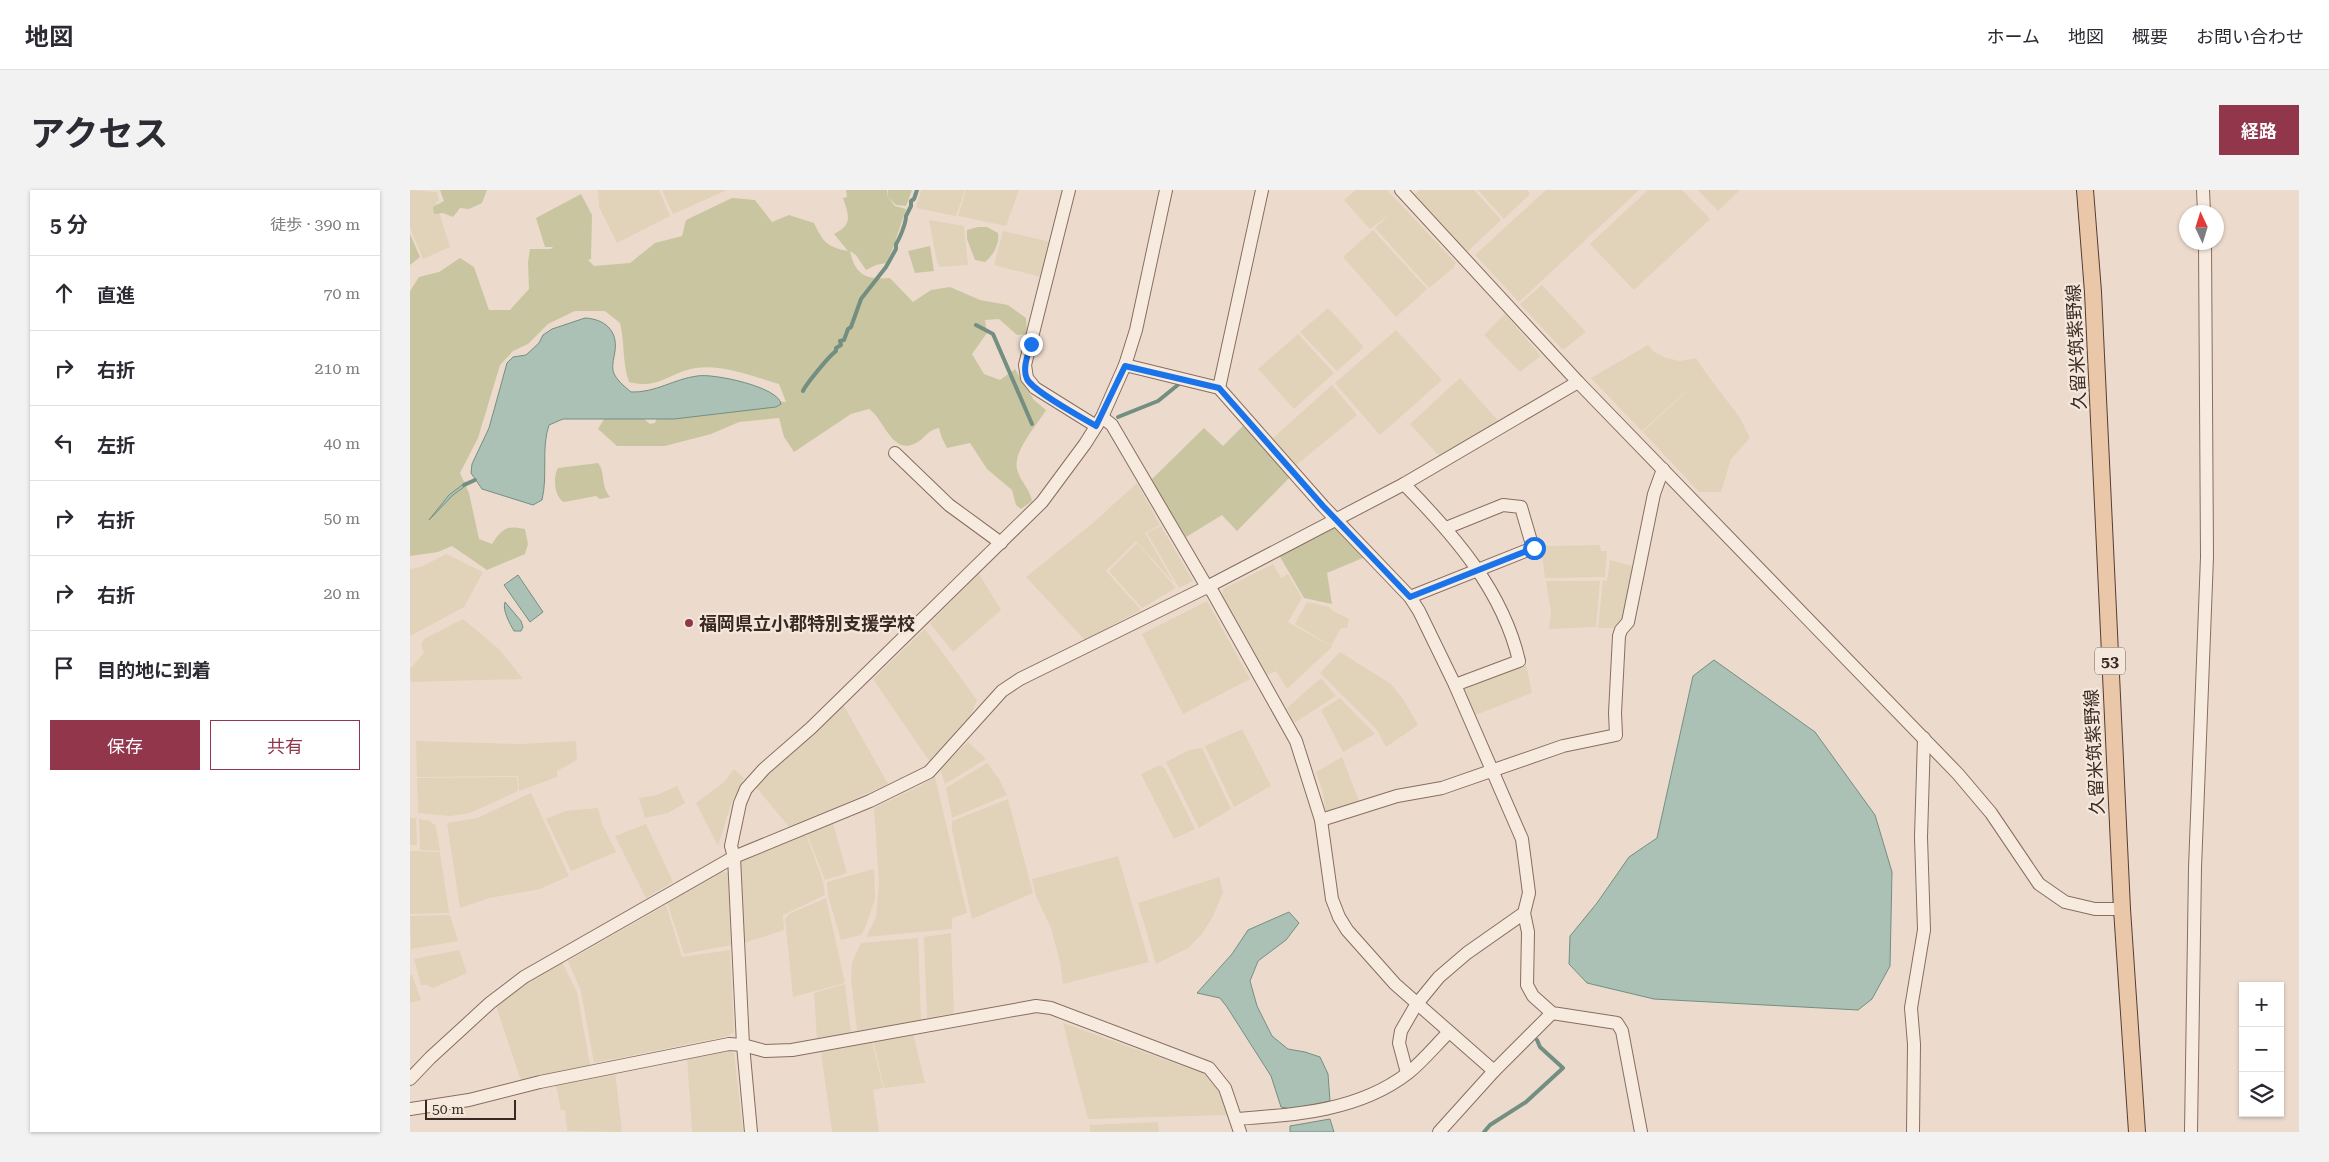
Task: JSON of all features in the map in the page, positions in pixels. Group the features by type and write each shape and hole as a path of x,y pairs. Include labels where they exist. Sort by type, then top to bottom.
{"main road":[{"name":"久留米筑紫野線","path":"2085,190 2094,292 2122,909 2137,1132"}],"street":[{"path":"1069,190 1026,365 1027,378 1035,388 1099,422 1112,425 1207,587 1212,591 1296,741 1321,820 1332,899 1339,918 1347,930 1416,1005 1494,1071"},
{"path":"751,1132 743,1045 734,857 731,846 740,803 746,789 764,769 812,728 1042,502 1099,422 1125,366 1136,330 1166,190"},
{"path":"1219,388 1262,190"},
{"path":"1401,190 1578,382 1924,738 1992,813 2039,884 2065,902 2095,909 2122,909"},
{"path":"2203,190 2204,205"},
{"path":"2192,1132 2195,868 2207,557 2205,250"},
{"path":"1125,366 1219,388 1323,506 1410,597 1419,611 1455,686 1522,839 1529,893 1524,913 1528,932 1527,985 1533,996 1552,1013 1617,1023 1622,1030 1641,1132"},
{"path":"410,1080 430,1058 490,1003 524,977 734,857 870,801 929,772 1002,691 1020,679 1207,587 1404,484 1578,382"},
{"path":"895,453 948,505 1001,543"},
{"path":"1321,820 1397,796 1442,788 1563,746 1616,735 1615,713 1619,636 1621,630 1628,622 1654,494 1663,469"},
{"path":"1404,484 1446,528 1479,570 1514,637 1520,661 1455,686"},
{"path":"1410,597 1534,548 1522,507 1503,505 1446,528"},
{"path":"1913,1132 1914,1044 1911,1008 1924,930 1921,837 1924,738"},
{"path":"1407,1074 1399,1043 1401,1032 1416,1005 1439,977 1467,953 1524,913"},
{"path":"410,1110 469,1100 540,1082 729,1044 743,1045 765,1052 792,1050 1023,1007 1051,1008 1209,1068 1225,1088 1240,1132"},
{"path":"1439,1132 1494,1071 1552,1013"},
{"path":"1236,1119 1308,1114 1367,1096 1407,1074 1448,1032"}],"shaded area":[{"path":"410,190 437,192 439,201 436,202 450,247 423,259 410,228"},
{"path":"440,190 487,190 482,203 469,209 460,208 453,217 443,213 434,214 433,207 444,201"},
{"path":"598,190 659,190 670,216 617,243 599,207"},
{"path":"662,190 727,190 673,214"},
{"path":"846,190 887,190 887,197 888,190 912,190 906,206 896,205 888,197 895,206 906,209 886,263 866,270 856,255 850,251 855,266 863,274 874,278 890,278 913,302 931,290 950,287 980,300 1008,305 1026,318 1027,334 1017,335 999,319 985,320 987,333 972,354 984,374 1000,380 1015,369 1034,400 1046,410 1022,446 1017,462 1018,473 1032,501 1021,509 1016,505 1012,490 987,469 970,443 947,448 939,428 931,431 916,443 908,446 901,445 895,441 875,414 869,409 851,414 794,452 784,437 779,418 739,422 711,434 665,446 617,446 598,429 609,411 637,413 650,424 655,423 659,414 771,401 786,402 779,384 727,369 696,368 649,384 629,382 625,367 620,323 605,311 575,311 548,324 528,344 513,351 500,365 478,438 460,473 469,493 479,539 492,544 505,529 514,527 525,529 528,544 525,554 487,570 452,546 438,552 410,556 410,291 419,277 439,272 460,258 474,267 489,310 510,310 529,289 528,262 530,249 551,249 553,247 545,247 536,218 581,194 592,215 591,259 588,260 594,266 630,263 655,243 682,236 686,220 732,198 755,200 772,222 789,215 814,223 826,243 835,248 848,251 834,234 847,223 848,215 843,198 847,197"},
{"path":"921,190 965,190 956,216 916,208"},
{"path":"966,190 1019,190 1006,226 958,216"},
{"path":"1356,190 1387,190 1456,263 1454,267 1429,288 1375,228 1390,214 1370,229 1344,200"},
{"path":"1420,190 1474,190 1501,220 1467,252 1414,195"},
{"path":"1478,190 1527,190 1530,194 1504,219"},
{"path":"1546,190 1639,190 1519,302 1475,255"},
{"path":"1648,190 1682,190 1710,219 1634,290 1590,244"},
{"path":"1698,190 1740,190 1718,211"},
{"path":"929,220 964,226 968,265 940,267 937,262"},
{"path":"987,227 998,233 995,249 985,262 975,260 967,239 967,230"},
{"path":"1373,230 1427,289 1396,317 1343,257"},
{"path":"1003,231 1051,242 1041,277 994,265"},
{"path":"410,234 420,257 410,265"},
{"path":"930,246 934,271 915,273 908,251"},
{"path":"1542,285 1586,332 1563,350 1520,304"},
{"path":"1328,308 1364,347 1337,371 1300,332"},
{"path":"1505,314 1541,356 1520,372 1484,335"},
{"path":"585,318 604,323 612,332 615,344 613,371 618,380 631,392 640,392 697,376 705,376 730,379 758,387 769,392 781,404 776,407 674,419 563,419 549,425 545,443 544,491 542,500 533,505 482,489 471,473 472,464 489,428 507,363 513,357 526,355 539,343 543,335 552,329"},
{"path":"1396,330 1442,380 1380,435 1335,383"},
{"path":"1298,334 1334,373 1294,409 1258,369"},
{"path":"1648,345 1654,352 1666,358 1680,361 1696,358 1706,373 1642,431 1591,378"},
{"path":"1706,373 1740,418 1750,438 1731,459 1721,492 1699,492 1643,432"},
{"path":"1460,378 1500,423 1441,458 1410,424"},
{"path":"1332,385 1357,415 1295,466 1271,440"},
{"path":"1243,426 1291,476 1237,531 1222,515 1186,537 1151,480 1204,428 1223,446"},
{"path":"598,463 602,471 605,488 610,497 600,499 596,496 564,502 558,496 555,476 558,468"},
{"path":"466,482 468,484 453,495 429,520 449,495"},
{"path":"1137,483 1160,525 1145,533 1174,583 1136,541 1106,571 1141,610 1085,640 1026,577 1093,523"},
{"path":"1161,526 1193,581 1179,588 1147,533"},
{"path":"1335,526 1365,557 1327,573 1332,604 1304,598 1279,555"},
{"path":"1137,543 1176,588 1142,608 1109,571"},
{"path":"1600,545 1601,551 1607,551 1605,577 1545,578 1543,546"},
{"path":"446,554 483,572 464,607 410,636 410,569 421,567"},
{"path":"1610,560 1633,566 1635,569 1625,622 1618,624 1614,628 1598,628 1603,580 1607,581"},
{"path":"1273,564 1281,578 1288,574 1302,598 1288,622 1332,647 1287,689 1276,671 1265,676 1222,596 1223,589"},
{"path":"979,574 1001,610 953,652 930,623"},
{"path":"518,575 543,612 530,622 504,585"},
{"path":"1546,581 1600,581 1596,627 1549,629 1551,612"},
{"path":"1207,601 1250,679 1183,714 1142,634"},
{"path":"505,602 521,621 523,627 521,631 514,631 512,628 505,613"},
{"path":"1307,602 1329,607 1349,619 1347,628 1341,628 1331,646 1295,624"},
{"path":"463,619 499,649 523,679 411,682 410,669 424,653 421,645 424,639"},
{"path":"925,629 977,700 970,717 930,762 873,679"},
{"path":"1340,652 1391,684 1403,699 1418,725 1386,747 1377,730 1320,673"},
{"path":"1714,660 1815,732 1875,815 1892,872 1890,966 1872,999 1858,1010 1654,999 1587,983 1569,964 1570,936 1597,903 1629,857 1657,838 1693,676"},
{"path":"1526,664 1532,693 1473,716 1463,694 1465,689"},
{"path":"1321,678 1336,696 1294,723 1287,708"},
{"path":"1340,698 1375,734 1343,752 1321,710"},
{"path":"843,704 888,784 790,828 755,786"},
{"path":"1242,729 1271,786 1234,807 1205,746"},
{"path":"416,741 520,744 576,741 577,760 557,771 557,777 519,791 518,776 417,777"},
{"path":"968,742 986,759 945,784 940,769"},
{"path":"1202,748 1231,809 1199,828 1166,762 1189,750"},
{"path":"1342,757 1359,801 1328,812 1325,810 1323,792 1316,772"},
{"path":"987,763 999,779 1007,795 952,818 946,788"},
{"path":"1160,765 1165,769 1195,829 1174,839 1141,774"},
{"path":"734,769 744,778 732,801 718,846 696,803 724,782"},
{"path":"517,777 518,791 470,813 450,816 418,813 417,778"},
{"path":"935,777 967,913 952,918 952,929 866,937 876,917 879,883 874,808"},
{"path":"677,786 685,803 668,813 645,818 639,798 657,795"},
{"path":"531,793 569,876 540,889 489,898 460,908 447,823 477,818"},
{"path":"1008,799 1033,893 972,919 952,830 952,821"},
{"path":"598,808 602,824 616,852 571,871 546,819 565,811"},
{"path":"410,818 416,818 417,845 410,845"},
{"path":"419,819 430,821 436,826 440,851 420,850"},
{"path":"833,823 847,873 825,880 807,834"},
{"path":"646,824 673,882 646,898 615,836"},
{"path":"806,834 823,881 825,895 783,915 784,930 744,943 739,866 741,861"},
{"path":"410,851 440,852 449,913 410,914"},
{"path":"1118,856 1149,962 1063,984 1060,962 1051,928 1036,896 1032,879"},
{"path":"874,869 875,899 865,928 861,935 841,940 828,896 827,882"},
{"path":"720,871 728,873 731,945 684,954 667,902"},
{"path":"1219,877 1223,892 1213,916 1202,934 1188,948 1156,964 1138,903"},
{"path":"826,898 845,983 793,997 785,919 789,914"},
{"path":"666,905 682,957 730,950 734,1032 728,1036 594,1063 581,991 568,961"},
{"path":"1289,912 1299,923 1286,940 1258,961 1250,981 1257,1006 1272,1036 1288,1049 1320,1057 1328,1074 1330,1101 1291,1109 1281,1107 1271,1076 1220,998 1197,993 1232,954 1248,930"},
{"path":"450,915 458,941 411,949 410,916"},
{"path":"951,933 954,1013 927,1018 924,937"},
{"path":"918,938 921,1020 857,1031 851,979 852,962 861,943"},
{"path":"459,950 467,973 433,988 421,985 414,959"},
{"path":"562,962 577,992 590,1065 521,1081 496,1006 526,982"},
{"path":"410,975 412,975 421,1000 410,1003"},
{"path":"845,984 851,1034 817,1041 814,993"},
{"path":"1063,1023 1202,1073 1212,1079 1219,1089 1228,1115 1088,1119"},
{"path":"913,1033 925,1083 884,1088 873,1040"},
{"path":"872,1041 883,1088 873,1090 879,1132 832,1132 821,1052"},
{"path":"726,1049 734,1053 743,1132 692,1132 687,1056"},
{"path":"615,1071 622,1132 567,1131 565,1110 561,1110 556,1085"},
{"path":"1330,1119 1334,1132 1290,1132 1290,1126"},
{"path":"1158,1122 1159,1132 1090,1132 1090,1125"}],"waterway":[{"path":"803,391 818,370 836,351 836,348 841,345 840,341 844,340 848,329 851,327 861,299 886,267 896,249 911,201 914,199 917,190"},
{"path":"976,325 993,334 1032,424"},
{"path":"1118,417 1158,401 1179,384"},
{"path":"464,485 475,480"},
{"path":"1484,1132 1490,1125 1526,1102 1563,1068 1540,1047 1537,1040"}],"place":[{"name":"福岡県立小郡特別支援学校","path":"689,623"}],"route":[{"path":"1031,344 1026,365 1027,378 1035,388 1096,426 1125,366 1219,388 1323,506 1410,597 1534,548"}]}
